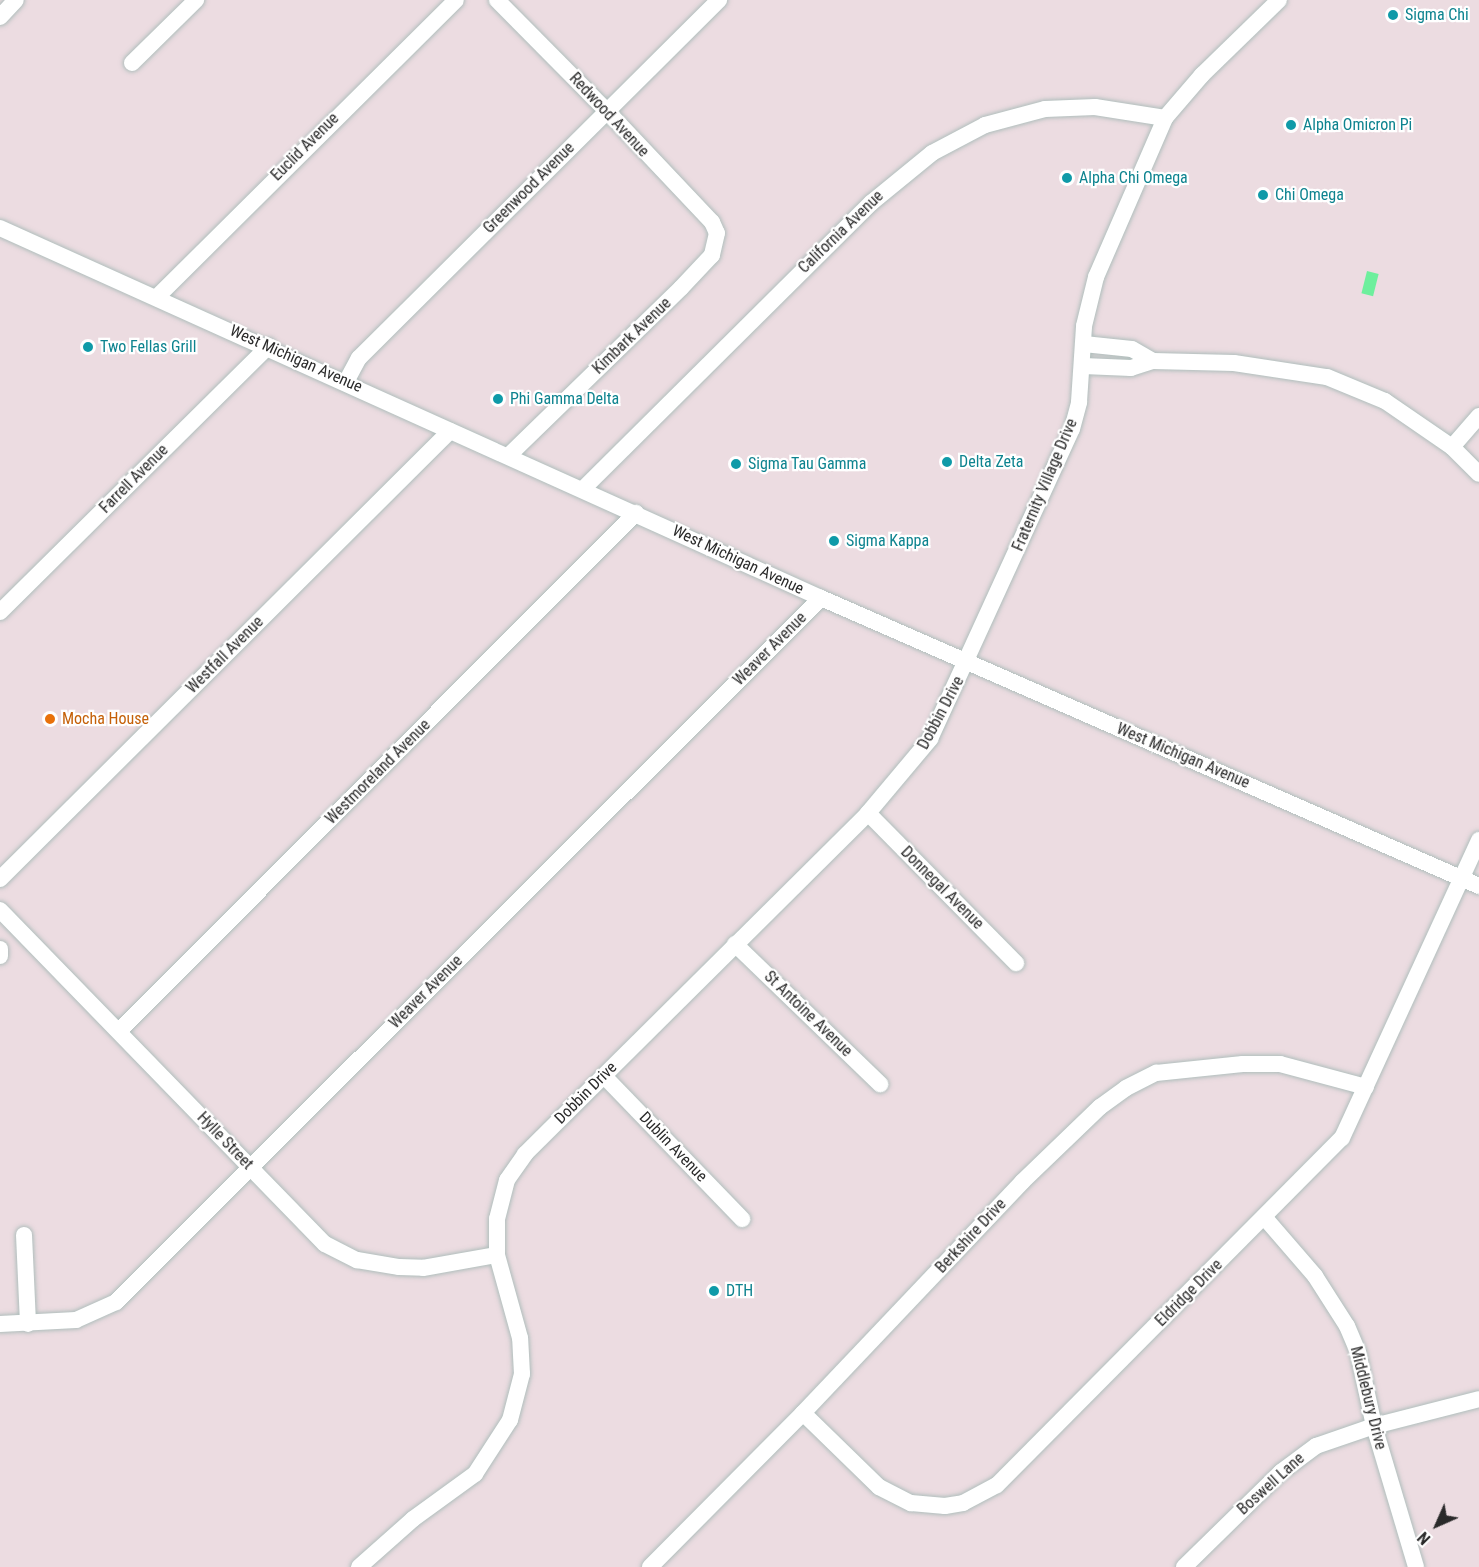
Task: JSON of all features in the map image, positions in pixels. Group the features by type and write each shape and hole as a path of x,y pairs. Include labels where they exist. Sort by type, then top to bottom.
{"street":[{"path":"0,17 16,0"},
{"path":"132,63 196,0"},
{"name":"Euclid Avenue","path":"157,297 456,0"},
{"name":"Redwood Avenue","path":"497,0 712,222 717,233"},
{"name":"Greenwood Avenue","path":"346,382 359,358 719,0"},
{"name":"Fraternity Village Drive","path":"967,663 1072,429 1096,277 1165,118 1202,75 1279,0"},
{"name":"California Avenue","path":"583,489 871,202 932,153 986,125 1045,109 1095,107 1165,118"},
{"name":"West Michigan Avenue","path":"0,228 269,346 450,431 967,663 1479,886"},
{"name":"Kimbark Avenue","path":"508,456 712,255 717,233"},
{"path":"1084,344 1132,349 1153,361"},
{"name":"Farrell Avenue","path":"0,612 269,346"},
{"path":"1083,366 1131,368 1153,361 1243,364 1327,377 1385,401 1452,447 1479,474"},
{"path":"1452,447 1479,416"},
{"name":"Westfall Avenue","path":"0,879 450,431"},
{"name":"Westmoreland Avenue","path":"119,1031 636,513"},
{"name":"Weaver Avenue","path":"0,1324 76,1320 105,1310 821,598"},
{"name":"Dobbin Drive","path":"359,1567 412,1519 476,1474 510,1420 522,1374 520,1338 497,1255 497,1219 507,1180 525,1154 868,813 930,739 967,663"},
{"name":"Donnegal Avenue","path":"868,813 1016,963"},
{"name":"Eldridge Drive","path":"803,1413 863,1473 894,1496 927,1505 963,1503 998,1485 1342,1138 1479,840"},
{"name":"Hylle Street","path":"0,910 325,1244 357,1260 423,1268 497,1255"},
{"name":"St Antoine Avenue","path":"735,944 880,1084"},
{"path":"0,949 0,956"},
{"name":"Berkshire Drive","path":"658,1564 1022,1182 1100,1107 1126,1088 1156,1073 1243,1064 1280,1064 1366,1087"},
{"name":"Dublin Avenue","path":"604,1076 742,1218"},
{"name":"Middlebury Drive","path":"1265,1218 1315,1276 1347,1326 1358,1352 1374,1426 1416,1567"},
{"path":"24,1235 28,1324"},
{"name":"Boswell Lane","path":"1184,1567 1298,1457 1316,1446 1374,1426 1479,1399"}],"shaded area":[{"path":"1367,271 1379,274 1373,296 1361,293"}],"place":[{"name":"Sigma Chi","path":"1393,15"},
{"name":"Alpha Omicron Pi","path":"1291,125"},
{"name":"Alpha Chi Omega","path":"1067,178"},
{"name":"Chi Omega","path":"1263,195"},
{"name":"Two Fellas Grill","path":"88,347"},
{"name":"Phi Gamma Delta","path":"498,399"},
{"name":"Delta Zeta","path":"947,462"},
{"name":"Sigma Tau Gamma","path":"736,464"},
{"name":"Sigma Kappa","path":"834,541"},
{"name":"Mocha House","path":"50,719"},
{"name":"DTH","path":"714,1291"}]}
